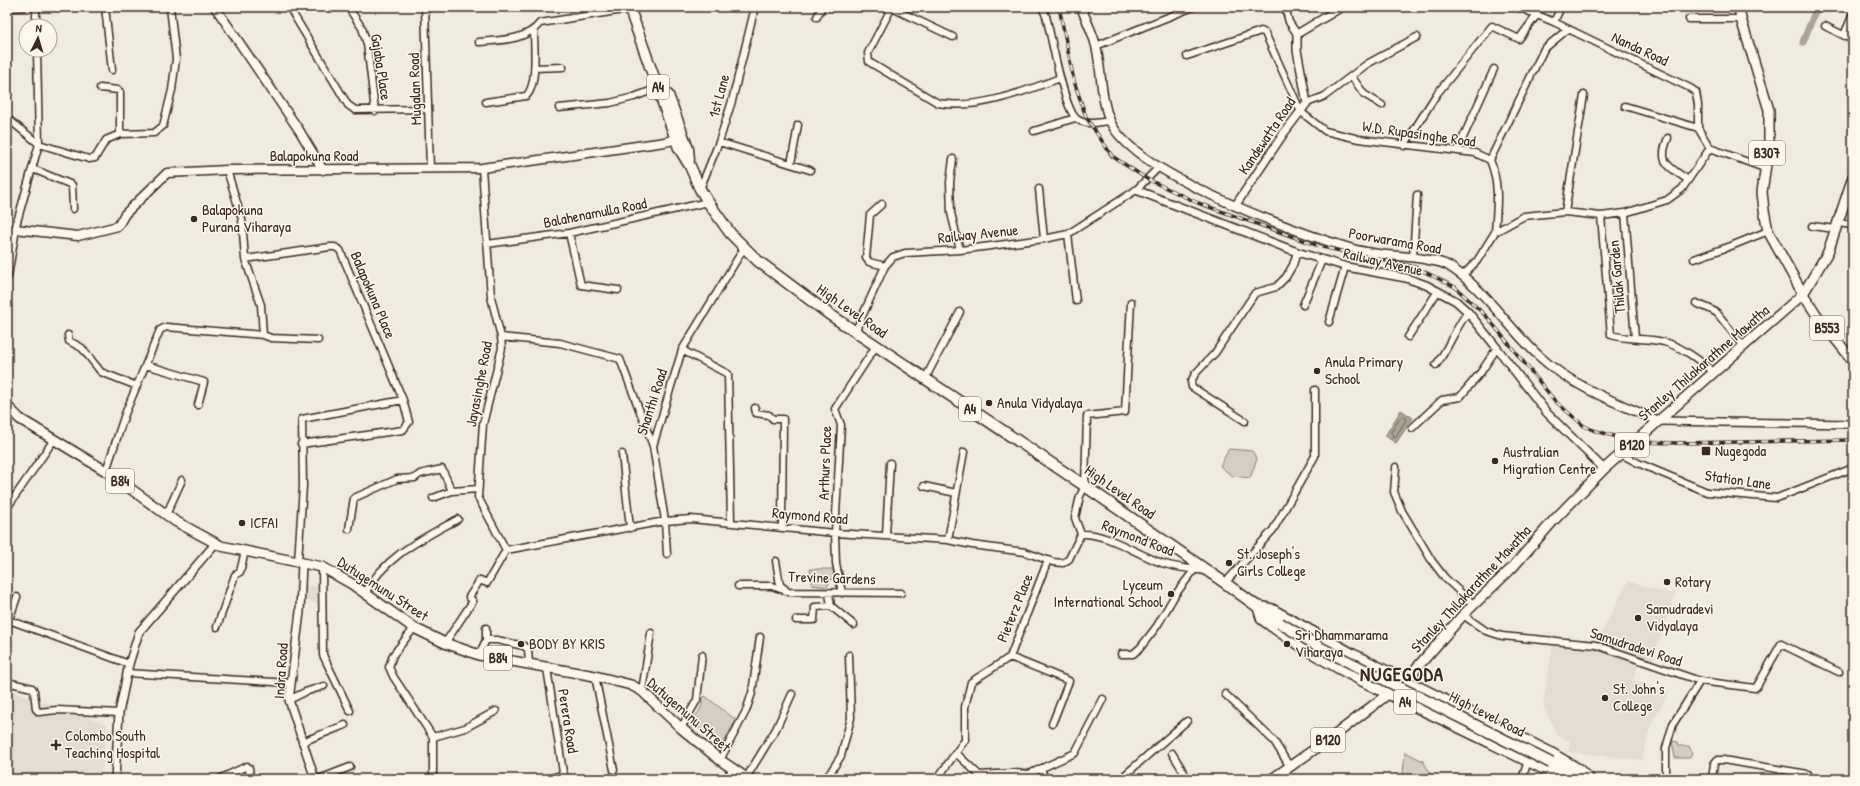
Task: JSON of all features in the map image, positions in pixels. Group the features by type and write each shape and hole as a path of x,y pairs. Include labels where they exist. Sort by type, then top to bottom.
{"highway":[{"name":"High Level Road","path":"632,8 658,88 680,138"},
{"name":"High Level Road","path":"632,8 680,138 679,148 690,166 700,189 730,233 744,248 764,265 855,332 1085,486 1258,606 1280,623 1323,649 1584,779"},
{"name":"A4","path":"1258,606 1271,609 1352,654 1436,694 1560,757 1578,769 1589,779"},
{"name":"A4","path":"1258,606 1262,619 1305,650 1344,671 1386,697 1428,712 1566,779"},
{"path":"1344,671 1352,654"},
{"path":"1428,712 1436,694"}],"main road":[{"path":"215,7 299,130 323,170"},
{"name":"Poorwarama Road","path":"1081,7 1096,46 1102,94 1110,121 1116,131 1133,149 1158,168 1235,206 1323,240 1358,250 1413,257 1444,263 1464,275 1539,356 1573,382 1614,402 1659,421"},
{"name":"B307","path":"1739,7 1741,19 1768,110 1769,144 1764,168 1762,192 1768,231 1802,294"},
{"name":"Balapokuna Road","path":"15,229 78,236 118,226 126,214 168,173 228,170 482,168 680,138"},
{"name":"Stanley Thilakarathne Mawatha","path":"1386,697 1406,680 1473,604 1512,568 1554,520 1604,469 1715,373 1802,294 1828,252 1853,177"},
{"path":"7,276 15,229"},
{"name":"B553","path":"1802,294 1853,361"},
{"name":"Dutugemunu Street","path":"7,406 20,419 53,441 106,471 166,515 215,544 322,567 365,593 414,628 445,643 479,655 596,676 631,685 642,691 681,728 720,760 747,778"},
{"name":"B120","path":"1272,779 1386,697"}],"street":[{"path":"7,8 24,7"},
{"path":"33,7 36,9 36,18"},
{"path":"105,7 112,70"},
{"path":"7,118 39,144 89,159 94,158 106,140 120,134 154,133 163,126 172,90 176,59 170,7"},
{"path":"289,7 348,105 355,110 428,109"},
{"name":"Gajaba Place","path":"348,7 362,28 367,44 375,110"},
{"name":"Mugalan Road","path":"426,7 430,169"},
{"name":"1st Lane","path":"700,189 719,142 732,101 755,7"},
{"path":"817,16 822,7"},
{"path":"1042,7 1046,16 1060,78 1070,111 1075,118"},
{"path":"1096,46 1193,7"},
{"path":"1285,7 1289,22 1296,34 1342,7"},
{"name":"Nanda Road","path":"1518,7 1536,16 1554,22 1696,92 1698,105 1698,128"},
{"path":"1554,22 1561,7"},
{"path":"478,42 511,39 534,31 540,23 632,8"},
{"path":"953,37 892,8 868,53 869,62 938,103 950,105 964,104 1013,95 1060,78"},
{"path":"1844,35 1853,14"},
{"path":"1404,146 1436,95 1492,26 1519,38 1536,16"},
{"path":"1689,19 1741,19"},
{"path":"1825,26 1853,40"},
{"path":"1490,160 1544,49 1568,29"},
{"path":"486,102 526,96 530,92 534,68 534,31"},
{"path":"1187,56 1261,31 1265,33 1301,112"},
{"name":"Kandewatta Road","path":"1235,206 1284,133 1307,104 1297,50 1296,34"},
{"path":"1307,104 1325,96 1367,64 1417,37"},
{"path":"15,229 39,144 37,58"},
{"path":"534,68 563,67"},
{"path":"1457,151 1494,69"},
{"path":"1352,76 1364,94 1382,105"},
{"path":"100,88 118,90 120,92 120,134"},
{"path":"558,108 610,103 634,97 658,88"},
{"path":"1565,212 1584,95"},
{"path":"1625,106 1698,128 1710,148 1764,168"},
{"name":"W.D. Rupasinghe Road","path":"1301,112 1326,131 1358,139 1404,146 1475,153 1490,160 1496,172 1498,196 1495,232"},
{"path":"1034,131 1075,118 1090,123 1110,121"},
{"path":"791,164 798,125"},
{"path":"1668,138 1662,151 1664,160 1670,167 1688,180"},
{"path":"719,142 810,170"},
{"path":"1464,275 1476,261 1495,232 1524,216 1565,212 1601,216 1625,213 1667,200 1682,189 1710,148"},
{"path":"954,158 950,182 951,213 960,250"},
{"path":"33,168 72,185 72,209"},
{"name":"Jayasinghe Road","path":"482,168 491,297 501,337 502,348 483,424 478,497 506,550"},
{"name":"Railway Avenue","path":"855,332 885,266 893,257 905,253 960,250 1044,240 1068,234 1136,190 1158,168"},
{"path":"228,170 242,219 245,259 261,305 263,335"},
{"path":"1039,190 1044,240"},
{"name":"Railway Avenue","path":"1136,190 1297,252 1345,267 1406,278 1426,285 1456,301 1468,312 1547,413 1604,469"},
{"path":"1413,257 1417,195"},
{"name":"Balahenamulla Road","path":"487,244 569,233 708,202"},
{"path":"882,204 870,215 866,258 869,262 885,266"},
{"name":"Thilak Garden","path":"1625,213 1635,338"},
{"path":"1601,216 1611,334 1620,337 1665,342 1691,355 1715,373"},
{"path":"1812,226 1853,225"},
{"path":"1694,258 1731,246 1768,231"},
{"path":"569,233 581,285 618,290"},
{"path":"1068,234 1076,301"},
{"name":"Balapokuna Place","path":"245,259 330,247 336,247 340,250 403,400 409,422 403,430 301,444"},
{"name":"Shanthi Road","path":"653,446 682,350 744,248"},
{"path":"1245,421 1192,387 1191,382 1195,374 1215,353 1255,293 1276,287 1286,277 1293,265 1297,252"},
{"path":"1303,305 1322,260"},
{"path":"1329,322 1345,267"},
{"path":"1408,338 1438,291"},
{"path":"1081,534 1075,518 1080,496 1085,486 1087,416 1125,412 1131,302"},
{"path":"1696,303 1717,313 1744,346"},
{"path":"925,378 960,312"},
{"path":"1436,365 1444,355 1459,324 1468,312"},
{"path":"106,471 125,414 160,330 166,327 263,335 271,338 318,340"},
{"path":"68,334 69,341 82,348 101,372 137,386"},
{"name":"Shanthi Road","path":"501,337 560,343 620,359 653,446"},
{"name":"Arthurs Place","path":"842,593 836,564 835,533 841,425 835,409 876,346"},
{"path":"1412,428 1442,400 1460,397 1481,372 1497,348"},
{"path":"682,350 728,374 731,522"},
{"path":"146,365 204,382 198,405"},
{"path":"1225,583 1273,530 1315,456 1315,390"},
{"path":"300,562 303,486 301,444 302,419 403,400"},
{"path":"755,408 756,413 769,414 773,419 783,419 782,527"},
{"path":"1659,421 1853,424"},
{"path":"7,508 53,441"},
{"path":"653,446 665,521 667,554"},
{"path":"948,540 964,452"},
{"path":"622,454 630,528"},
{"name":"Station Lane","path":"1621,454 1638,463 1708,492 1777,498 1853,468"},
{"path":"886,535 890,463"},
{"path":"1396,467 1394,492 1402,510 1432,561 1445,578 1473,604"},
{"path":"349,530 354,498 397,479 416,478 420,474 442,469 452,491"},
{"path":"166,515 182,480"},
{"path":"924,486 956,493"},
{"path":"433,498 452,491 478,489"},
{"path":"365,593 370,583 391,559 403,550 458,519"},
{"name":"Raymond Road","path":"506,550 665,521 692,519 835,533 948,540 972,545 1025,552 1048,560 1063,563 1069,558 1081,534 1088,533 1100,536 1165,564 1208,572"},
{"path":"115,779 119,713 129,664 139,632 215,544"},
{"path":"445,643 472,601 470,597 480,580 486,583 506,550"},
{"path":"217,627 235,575 240,572 245,551"},
{"name":"Pieterz Place","path":"937,779 965,740 965,707 971,682 1010,657 1048,560"},
{"path":"776,561 780,585 788,591"},
{"name":"Indra Road","path":"300,562 300,612 289,700 315,779"},
{"path":"322,567 323,655 350,712"},
{"path":"1121,654 1133,654 1140,648 1165,613 1175,595 1195,569"},
{"name":"Trevine Gardens","path":"738,586 772,586 788,591 901,593"},
{"path":"829,592 831,606 854,625"},
{"path":"17,597 9,620 129,664"},
{"path":"796,620 814,620 815,607 831,606"},
{"name":"Samudradevi Road","path":"1463,615 1486,631 1502,636 1596,645 1700,682 1752,688 1757,686 1781,644 1839,672"},
{"path":"414,628 393,655 389,667 393,676 433,736 433,779"},
{"path":"479,655 486,640 486,628"},
{"path":"642,691 650,633"},
{"path":"720,760 746,711 752,693 760,637"},
{"path":"486,640 497,640 524,646 528,649 529,664"},
{"path":"681,728 697,700 702,655"},
{"path":"826,779 842,756 851,718 850,655"},
{"path":"1010,657 1069,680 1052,724"},
{"name":"Perera Road","path":"546,668 564,777"},
{"path":"127,673 290,683"},
{"path":"596,676 614,770"},
{"path":"7,682 32,688 34,690 36,709 39,712 57,710 119,713"},
{"path":"1666,779 1666,748 1673,724 1700,682"},
{"path":"289,700 305,692 324,686"},
{"path":"747,778 776,729 792,694"},
{"path":"1225,694 1274,741 1290,767"},
{"path":"956,753 979,775 1013,773 1029,774 1075,753 1103,699"},
{"path":"433,736 465,728 496,711"},
{"path":"1125,779 1126,774 1187,721"},
{"path":"302,742 345,725"},
{"path":"1172,753 1188,779"},
{"path":"1712,779 1714,764 1717,760 1808,774 1808,779"},
{"path":"1522,779 1528,761"},
{"path":"219,779 247,766 249,768 250,779"},
{"path":"319,779 350,767"},
{"path":"1041,769 1045,779"},
{"path":"725,779 733,770"},
{"path":"548,779 564,777"}],"shaded area":[{"path":"1229,449 1252,451 1257,459 1250,478 1232,476 1220,466"},
{"path":"810,569 833,569 835,580 831,579 827,587 812,585"},
{"name":"Samudradevi Vidyalaya","path":"1628,581 1666,593 1676,593 1652,662 1597,642"},
{"path":"305,585 321,587 318,604 305,600"},
{"name":"St. John's College","path":"1553,642 1598,650 1639,663 1633,680 1669,692 1651,724 1642,760 1568,752 1570,741 1558,736 1543,705"},
{"name":"Colombo South Teaching Hospital","path":"7,689 107,724 101,779 7,779"},
{"path":"705,696 736,720 722,745 691,722 702,706 702,699"},
{"path":"1672,741 1678,742 1679,746 1689,746 1692,753 1690,758 1675,758"},
{"path":"1405,752 1423,761 1434,779 1412,779 1403,774"}],"water":[{"path":"1401,410 1413,418 1396,443 1385,436"}],"waterway":[{"path":"1803,42 1817,7"}],"railway":[{"path":"1059,7 1074,81 1086,117 1112,156 1147,179 1198,203 1322,247 1415,267 1455,287 1487,317 1555,401 1584,426 1635,442 1677,443 1853,440"}],"place":[{"name":"Balapokuna Purana Viharaya","path":"194,219"},
{"name":"Anula Primary School","path":"1317,371"},
{"name":"Anula Vidyalaya","path":"989,403"},
{"name":"Nugegoda","path":"1706,451"},
{"name":"Australian Migration Centre","path":"1495,461"},
{"name":"ICFAI","path":"242,523"},
{"name":"St. Joseph's Girls College","path":"1229,563"},
{"name":"Rotary","path":"1667,582"},
{"name":"Lyceum International School","path":"1171,594"},
{"name":"Samudradevi Vidyalaya","path":"1638,618"},
{"name":"BODY BY KRIS","path":"521,644"},
{"name":"Sri Dhammarama Viharaya","path":"1287,644"},
{"name":"St. John's College","path":"1605,698"},
{"name":"Colombo South Teaching Hospital","path":"56,745"}],"district":[{"name":"NUGEGODA","path":"1402,674"}]}
